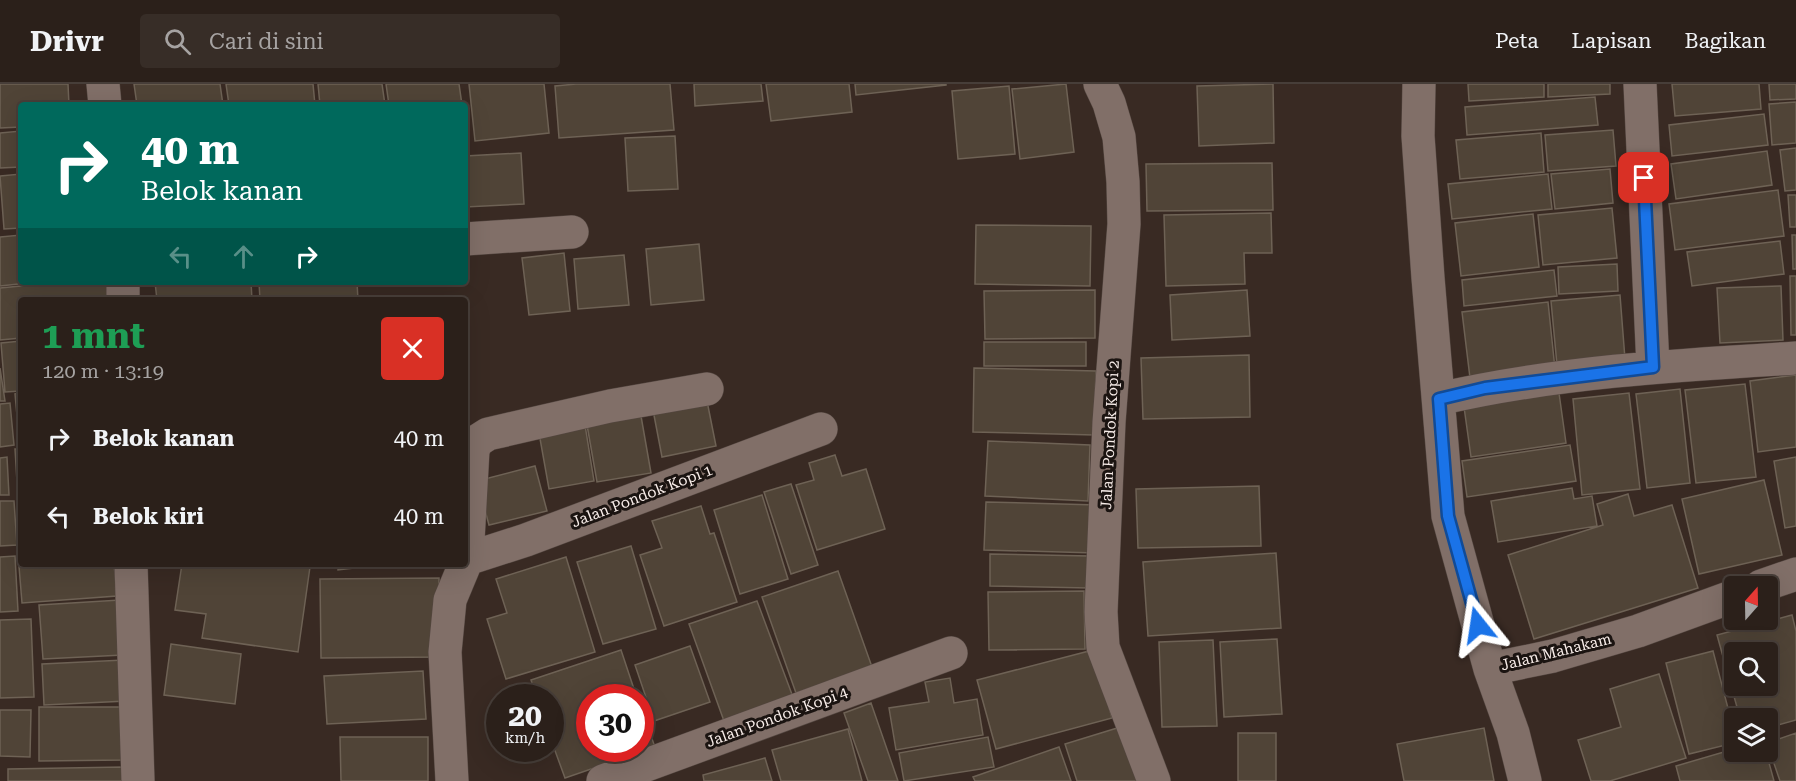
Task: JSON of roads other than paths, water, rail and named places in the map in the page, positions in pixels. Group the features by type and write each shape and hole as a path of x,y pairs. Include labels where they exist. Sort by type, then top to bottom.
{"street":[{"path":"103,84 105,102"},
{"name":"Jalan Pondok Kopi 2","path":"1100,84 1109,103 1119,137 1124,182 1124,224 1109,422 1101,612 1103,647 1154,781"},
{"path":"1419,84 1418,136 1448,516 1490,669"},
{"path":"1640,84 1653,367"},
{"path":"468,239 572,232"},
{"path":"1439,399 1485,388 1653,367 1796,358"},
{"path":"468,530 473,450 477,441 488,434 610,406 707,389"},
{"name":"Jalan Pondok Kopi 1","path":"468,561 821,429"},
{"path":"131,567 138,781"},
{"path":"452,781 445,652 450,600 464,567"},
{"path":"1778,580 1796,574"},
{"name":"Jalan Mahakam","path":"1525,781 1513,734 1490,669 1553,656 1638,632 1724,600"},
{"name":"Jalan Pondok Kopi 4","path":"603,781 951,653"}]}
